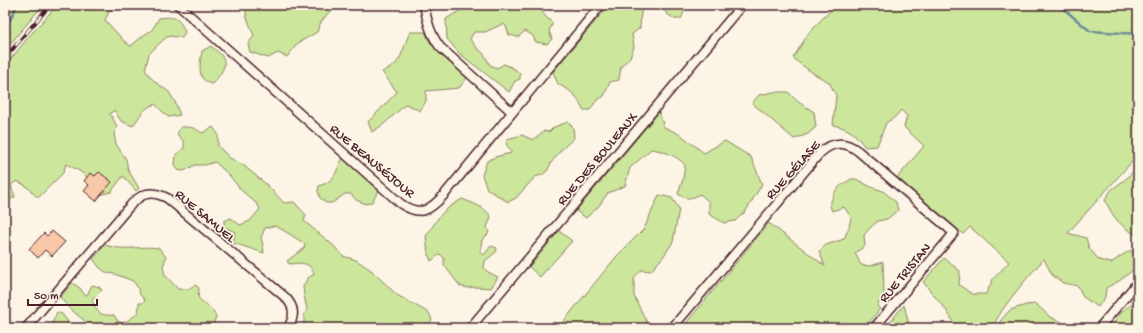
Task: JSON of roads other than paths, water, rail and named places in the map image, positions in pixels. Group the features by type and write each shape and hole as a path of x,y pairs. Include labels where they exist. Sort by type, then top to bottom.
{"street":[{"name":"RUE BEAUSÉJOUR","path":"178,5 398,200 413,209 425,210 436,203 602,5"},
{"path":"424,5 431,32 440,47 512,112"},
{"name":"RUE DES BOULEAUX","path":"470,328 742,5"},
{"name":"RUE GÉLASE","path":"672,328 820,153 832,145 845,144 858,151 954,233"},
{"name":"RUE SAMUEL","path":"26,328 135,200 146,194 160,195 167,198 285,297 290,302 293,309 293,316 288,328"},
{"name":"RUE TRISTAN","path":"874,328 954,233"},
{"path":"1099,328 1138,282"}],"waterway":[{"path":"5,28 17,5"},
{"path":"1059,5 1090,31 1138,34"}],"railway":[{"path":"5,58 50,5"}]}
